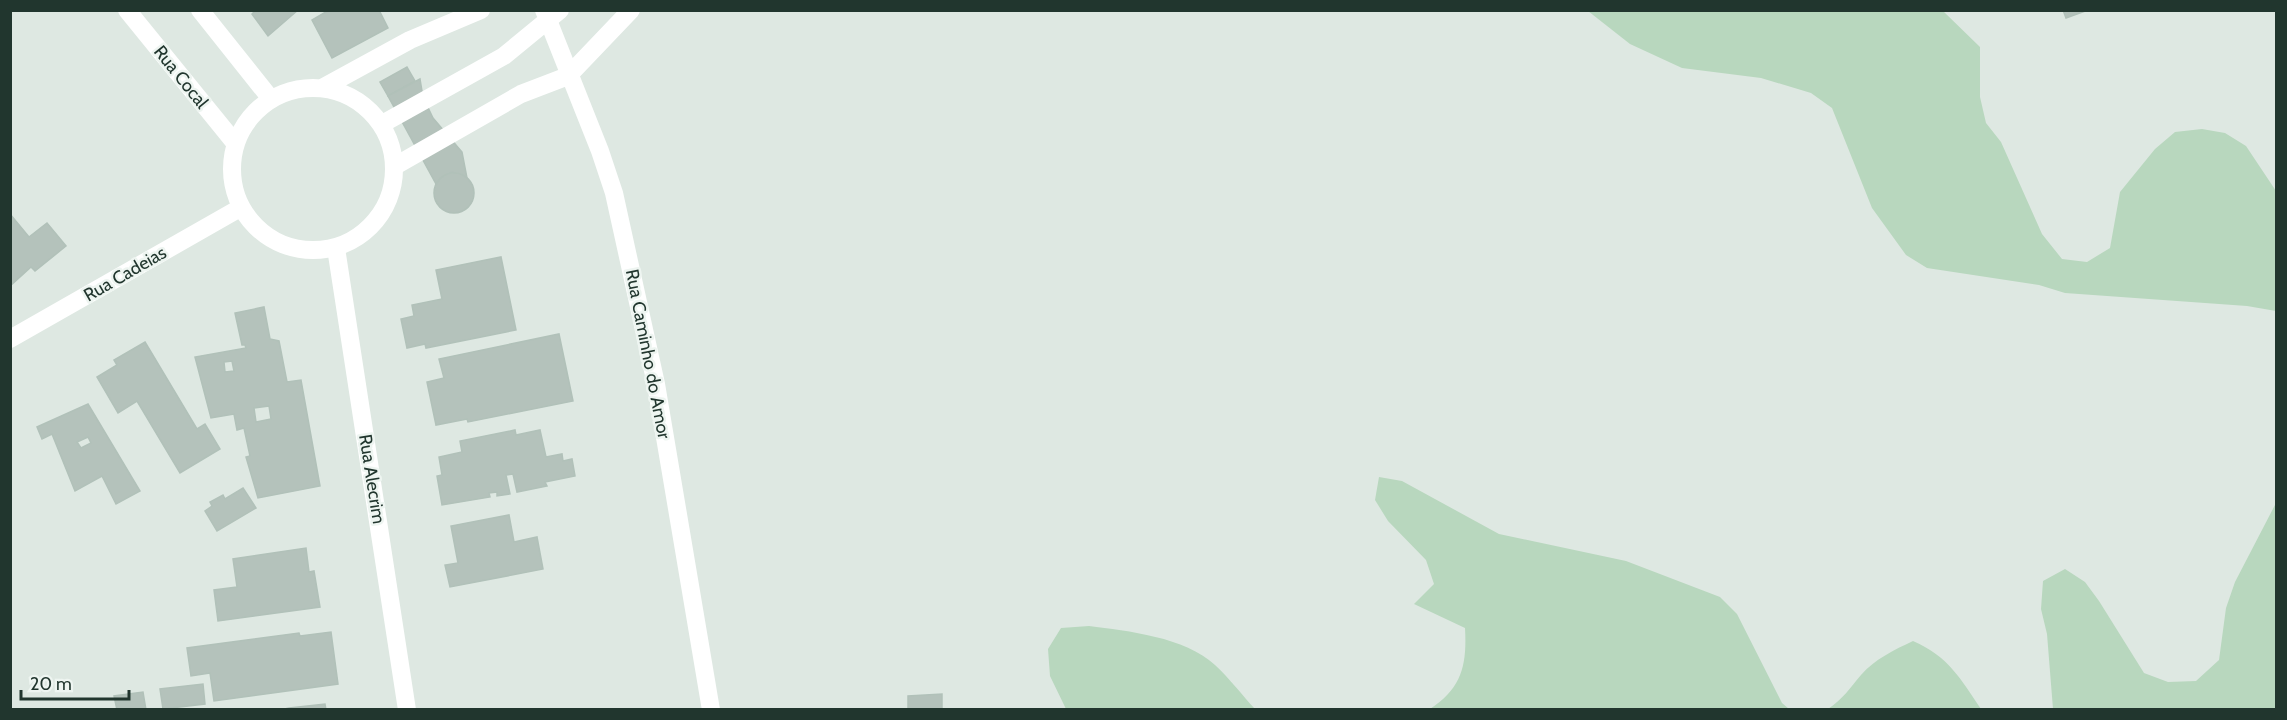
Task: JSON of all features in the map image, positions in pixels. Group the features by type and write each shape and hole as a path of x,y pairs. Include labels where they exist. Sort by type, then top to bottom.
{"street":[{"name":"Rua Cocal","path":"127,10 235,143"},
{"path":"200,10 271,99"},
{"path":"324,87 410,40 481,10"},
{"path":"395,166 521,94 568,76 626,13"},
{"path":"382,124 504,56 551,14"},
{"name":"Rua Caminho do Amor","path":"551,14 568,76 600,151 614,193 656,384 711,710"},
{"path":"324,87 357,99 382,124 395,166 388,201 368,231 336,248 299,250 265,236 240,208 231,176 235,143 271,99 296,88 324,87"},
{"name":"Rua Cadeias","path":"10,339 240,208"},
{"name":"Rua Alecrim","path":"336,248 407,710"}],"green space":[{"path":"1588,11 1943,11 1980,47 1980,97 1986,123 2001,142 2042,234 2062,259 2087,262 2110,248 2120,192 2155,149 2175,132 2202,129 2225,133 2246,146 2276,191 2276,311 2247,306 2065,293 2039,285 1927,268 1906,255 1872,208 1832,108 1811,93 1761,78 1682,68 1630,44"},
{"path":"1379,477 1402,481 1499,534 1626,561 1720,597 1737,614 1782,703 1789,709 1430,709 1441,701 1456,684 1465,653 1465,628 1414,604 1434,584 1426,560 1388,521 1375,500"},
{"path":"2276,503 2276,709 2053,709 2047,634 2041,609 2043,581 2065,569 2085,582 2144,673 2168,682 2196,681 2219,660 2226,608 2235,582"},
{"path":"1089,626 1155,637 1203,655 1231,681 1255,709 1066,709 1050,676 1048,649 1061,628"},
{"path":"1913,641 1936,654 1953,669 1981,709 1828,709 1872,664"}],"building":[{"path":"256,10 298,10 268,36 252,14"},
{"path":"329,10 379,10 388,28 332,58 312,20"},
{"path":"2063,10 2088,10 2066,18"},
{"path":"407,67 415,81 388,96 380,82"},
{"path":"420,79 423,97 433,118 462,152 467,178 452,172 442,177 436,184 388,96"},
{"path":"454,173 462,174 468,179 473,185 473,201 468,207 462,212 454,213 446,212 440,207 435,201 434,193 435,185 440,179 446,174"},
{"path":"10,214 29,237 47,223 66,246 35,271 31,267 10,286"},
{"path":"501,257 516,330 426,348 425,344 407,348 401,319 414,316 412,305 442,299 436,270"},
{"path":"264,307 270,339 279,341 287,382 301,380 320,486 258,498 246,457 250,456 244,428 237,430 234,414 211,418 195,357 246,348 242,345 235,313","holes":["232,361 234,371 225,372 224,362","269,406 271,419 256,422 254,408"]},
{"path":"559,334 573,401 468,422 467,419 436,425 427,382 444,378 439,359"},
{"path":"145,342 197,429 205,424 220,449 180,473 137,401 118,413 97,377 117,365 114,360"},
{"path":"88,404 140,491 116,504 102,476 75,491 52,434 42,439 37,427","holes":["88,437 91,443 81,448 77,442"]},
{"path":"515,430 516,435 540,430 546,457 562,454 563,461 572,459 575,476 545,482 547,486 517,492 513,474 506,475 510,494 497,496 497,492 489,493 490,497 442,505 437,476 442,475 439,457 462,452 460,441"},
{"path":"243,488 256,508 217,531 205,511 212,506 210,502 223,495 225,499"},
{"path":"509,515 514,542 537,537 543,569 450,587 445,565 458,563 451,526"},
{"path":"306,548 309,572 314,571 320,607 218,621 214,590 237,587 233,559"},
{"path":"331,632 338,684 214,701 210,673 191,676 187,648 299,633 300,636"},
{"path":"203,684 205,704 163,709 160,689"},
{"path":"143,692 146,710 117,710 114,696"},
{"path":"942,694 942,710 908,710 908,696"},
{"path":"325,704 326,710 280,710 289,708"}]}
